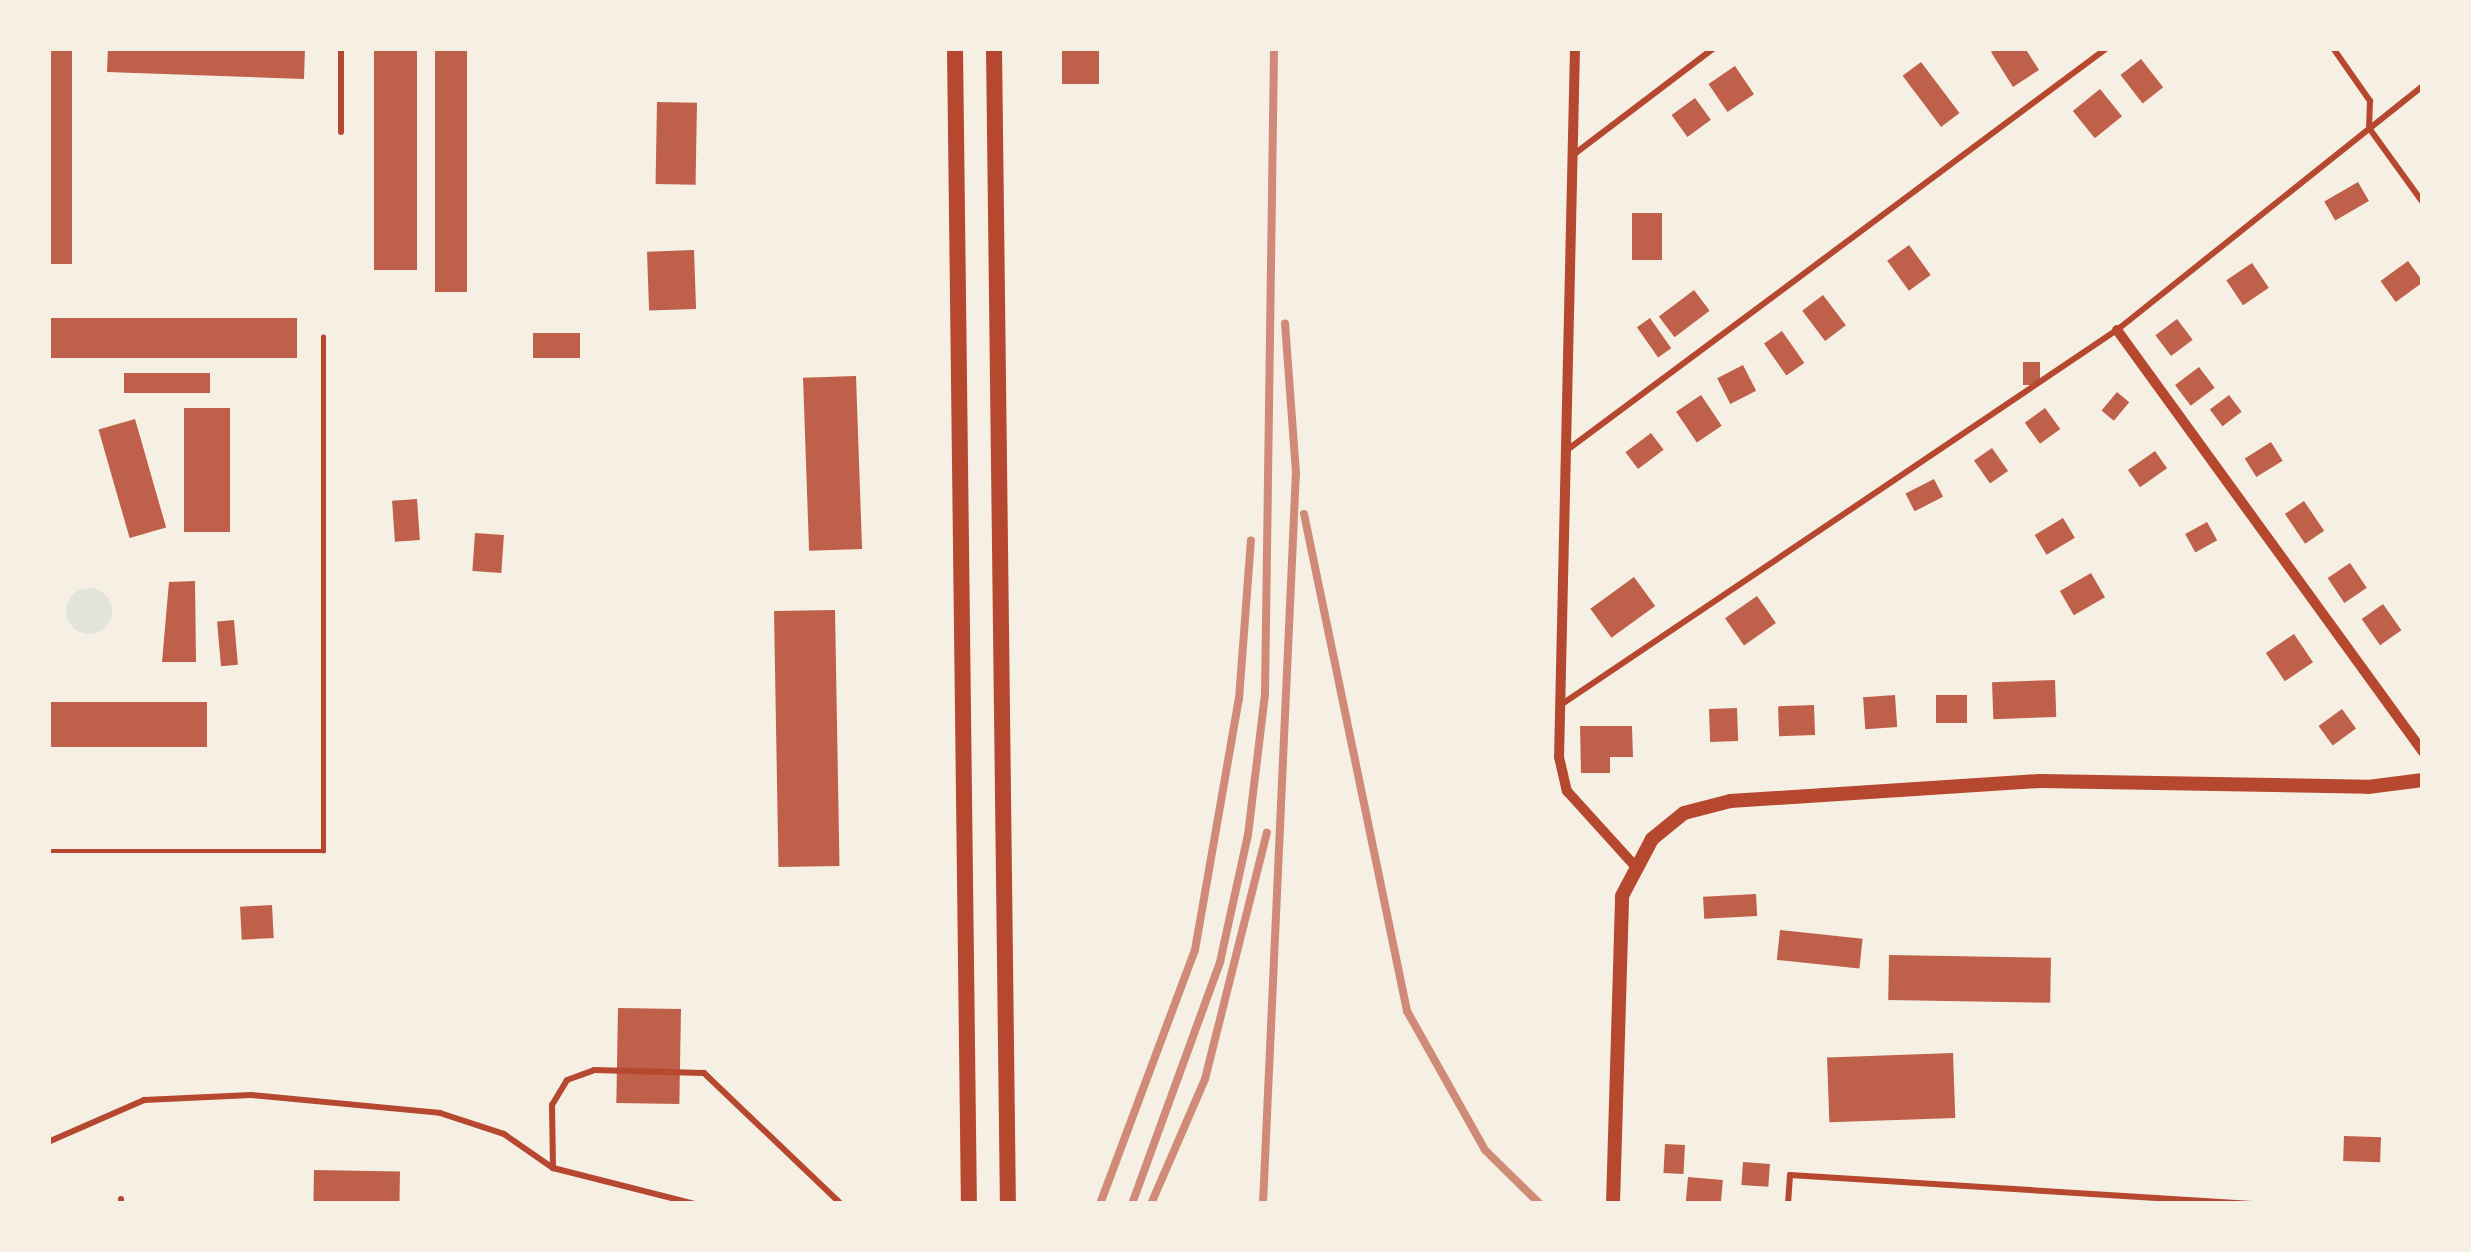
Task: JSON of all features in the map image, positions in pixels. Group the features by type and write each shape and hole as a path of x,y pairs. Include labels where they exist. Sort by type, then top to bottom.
{"main road":[{"path":"955,48 969,1204"},
{"path":"994,48 1008,1204"}],"street":[{"path":"1575,48 1561,779 1635,866"},
{"path":"2117,330 2423,752"},
{"path":"1613,1204 1616,933 1635,866 1684,813 1730,801 2040,781 2368,788 2423,780"}],"lane":[{"path":"341,48 341,132"},
{"path":"1574,155 1714,48"},
{"path":"1567,451 2107,48"},
{"path":"2333,48 2370,101 2369,128 2423,202"},
{"path":"1562,704 2117,330 2423,86"},
{"path":"553,1168 552,1105 567,1081 594,1070 704,1073 841,1204"},
{"path":"48,1142 143,1100 250,1095 440,1113 504,1134 553,1168 695,1204"},
{"path":"1788,1204 1790,1175 2252,1204"}],"path":[{"path":"48,851 323,851 323,337"}],"shaded area":[{"path":"89,588 106,594 112,611 106,628 89,634 72,628 66,611 72,594"}],"building":[{"path":"108,48 305,48 304,79 107,72"},
{"path":"374,48 417,48 417,270 374,270"},
{"path":"435,48 467,48 467,292 435,292"},
{"path":"1062,48 1099,48 1099,84 1062,84"},
{"path":"2025,48 2039,70 2013,87 1991,52"},
{"path":"48,51 72,51 72,264 48,264"},
{"path":"2141,59 2163,87 2143,103 2121,75"},
{"path":"1921,62 1960,113 1941,127 1903,76"},
{"path":"1735,66 1754,94 1727,112 1708,84"},
{"path":"2100,89 2122,116 2095,138 2073,111"},
{"path":"1695,98 1711,120 1687,137 1672,115"},
{"path":"657,102 697,103 696,185 656,184"},
{"path":"2358,182 2369,201 2335,221 2324,202"},
{"path":"1632,213 1662,213 1662,260 1632,260"},
{"path":"1909,245 1931,275 1909,291 1887,261"},
{"path":"694,250 696,309 649,311 647,252"},
{"path":"2408,261 2423,282 2396,302 2380,281"},
{"path":"2252,263 2269,288 2243,305 2226,280"},
{"path":"1694,290 1710,311 1675,337 1659,316"},
{"path":"1823,295 1846,325 1825,341 1802,311"},
{"path":"48,318 297,318 297,358 48,358"},
{"path":"1650,318 1671,348 1658,357 1637,327"},
{"path":"2177,319 2193,340 2171,356 2155,335"},
{"path":"1782,331 1804,363 1786,376 1764,344"},
{"path":"533,333 580,333 580,358 533,358"},
{"path":"2023,362 2040,362 2040,385 2023,385"},
{"path":"1743,365 1756,391 1730,404 1717,378"},
{"path":"2199,367 2215,388 2191,406 2175,385"},
{"path":"124,373 210,373 210,393 124,393"},
{"path":"856,376 862,549 809,551 803,378"},
{"path":"2117,392 2129,402 2114,421 2102,410"},
{"path":"1701,395 1722,426 1697,442 1676,412"},
{"path":"2229,395 2242,412 2222,426 2210,409"},
{"path":"184,408 230,408 230,532 184,532"},
{"path":"2045,408 2060,429 2040,444 2025,423"},
{"path":"135,419 166,528 130,538 98,429"},
{"path":"1651,433 1664,450 1638,469 1625,452"},
{"path":"2271,442 2283,461 2256,477 2245,458"},
{"path":"1992,448 2008,471 1990,484 1974,461"},
{"path":"2155,451 2167,468 2140,487 2128,470"},
{"path":"1934,479 1943,497 1915,511 1905,494"},
{"path":"417,499 420,540 395,542 392,501"},
{"path":"2304,501 2324,531 2305,544 2285,514"},
{"path":"2063,518 2075,538 2047,555 2035,535"},
{"path":"2207,522 2217,540 2195,552 2185,534"},
{"path":"475,533 504,535 501,573 472,571"},
{"path":"2350,563 2367,588 2344,603 2328,578"},
{"path":"2091,573 2105,597 2074,615 2060,591"},
{"path":"1634,577 1655,606 1611,638 1590,609"},
{"path":"195,581 196,662 162,662 169,582"},
{"path":"1757,596 1776,623 1744,645 1725,618"},
{"path":"2383,604 2401,630 2380,645 2362,619"},
{"path":"835,610 839,866 778,867 774,611"},
{"path":"234,620 238,665 221,666 217,621"},
{"path":"2294,634 2313,662 2285,681 2266,653"},
{"path":"2055,680 2056,717 1993,719 1992,682"},
{"path":"1895,695 1897,727 1865,729 1863,697"},
{"path":"1936,695 1967,695 1967,723 1936,723"},
{"path":"48,702 207,702 207,747 48,747"},
{"path":"1814,705 1815,735 1779,736 1778,706"},
{"path":"1737,708 1738,741 1710,742 1709,709"},
{"path":"2342,709 2356,728 2333,745 2319,726"},
{"path":"1580,726 1632,726 1633,757 1610,757 1610,773 1581,773"},
{"path":"1756,894 1757,916 1704,919 1703,897"},
{"path":"272,905 274,938 242,940 240,907"},
{"path":"1780,930 1863,939 1859,969 1777,960"},
{"path":"1889,955 2051,958 2050,1003 1888,1000"},
{"path":"618,1008 681,1009 679,1104 616,1103"},
{"path":"1953,1053 1955,1118 1829,1122 1827,1057"},
{"path":"2344,1136 2381,1137 2380,1162 2343,1161"},
{"path":"1665,1144 1685,1145 1683,1174 1663,1173"},
{"path":"1743,1162 1770,1164 1768,1187 1741,1185"},
{"path":"314,1170 400,1172 399,1204 313,1204"},
{"path":"1688,1177 1723,1180 1721,1204 1686,1204"}],"railway":[{"path":"1132,1204 1220,962 1248,835 1265,694 1274,48"},
{"path":"1263,1204 1296,473 1285,323"},
{"path":"1304,514 1407,1011 1485,1150 1540,1204"},
{"path":"1100,1204 1195,950 1239,699 1251,540"},
{"path":"1151,1204 1205,1079 1267,833"}]}
